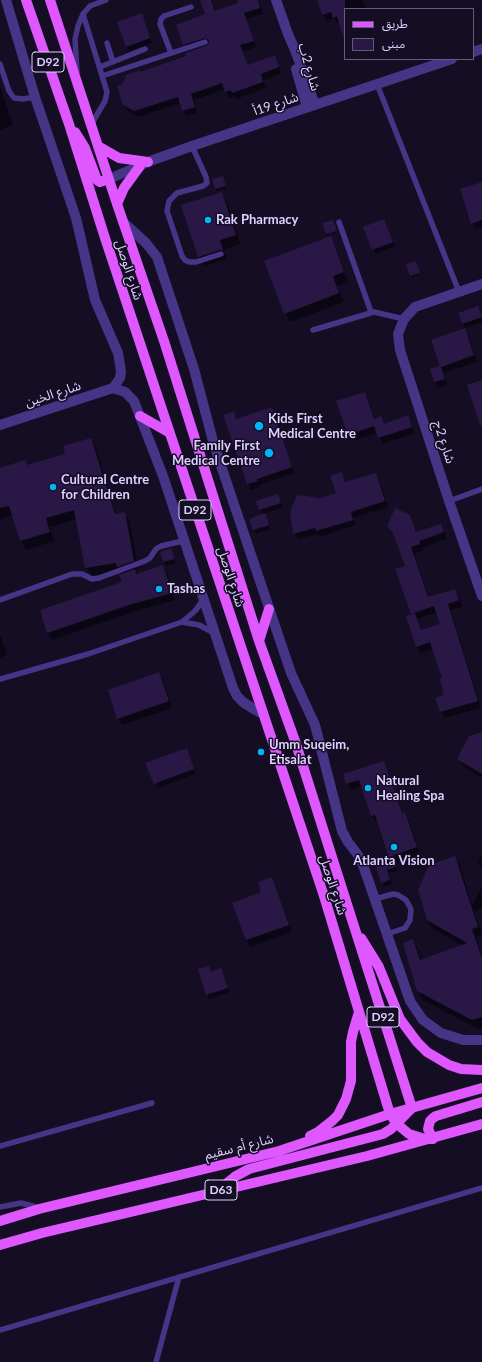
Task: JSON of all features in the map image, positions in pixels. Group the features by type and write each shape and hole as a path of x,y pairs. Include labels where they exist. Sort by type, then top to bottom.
{"main road":[{"name":"شارع الوصل","path":"26,0 69,124 105,238 324,896 390,1114 397,1124 409,1134 425,1139 433,1139"},
{"name":"شارع الوصل","path":"50,0 164,341 259,641 295,740 412,1108"},
{"path":"69,124 85,148 97,180 100,182 109,179"},
{"path":"98,146 119,158 144,164 126,184 117,204"},
{"path":"140,416 170,433"},
{"path":"259,641 269,609"},
{"path":"354,927 379,967 400,1019 416,1042 427,1052 449,1065 461,1069 482,1070"},
{"path":"279,1151 318,1132 332,1121 342,1107 350,1090 351,1042 359,1012"},
{"name":"شارع أم سقيم","path":"0,1221 39,1209 279,1151 376,1118 482,1088"},
{"path":"433,1139 428,1128 433,1118 482,1102"},
{"path":"218,1190 236,1176 249,1169 383,1134 397,1124 412,1108"},
{"path":"376,1118 384,1124 383,1134"},
{"name":"D63","path":"0,1245 42,1233 218,1190 367,1156 433,1139 482,1124"}],"street":[{"path":"6,0 35,97 76,218 95,300 118,353 121,372 120,378 113,388 130,396 134,401 163,476 233,688 237,696 252,708 263,714"},
{"name":"شارع 2ب","path":"276,0 288,34 298,56 311,106"},
{"name":"شارع 19أ","path":"109,179 192,146 449,60"},
{"path":"123,222 146,242 156,257 194,369 214,445 269,609 293,678 315,725 342,831 363,865 410,1001 423,1020 432,1027 452,1038 463,1040 482,1040"},
{"path":"404,319 409,312 423,304 482,284"},
{"name":"شارع 2ج","path":"404,319 398,334 400,350 449,501 482,596"},
{"name":"شارع الخين","path":"0,425 113,388"}],"lane":[{"path":"77,82 75,39 78,26 83,14 90,6 97,1 106,0"},
{"path":"171,53 160,24 161,20 164,16 191,6"},
{"path":"83,14 106,88 106,98 91,125"},
{"path":"107,42 113,62"},
{"path":"102,76 205,42"},
{"path":"100,67 145,49"},
{"path":"0,64 9,91 14,98 23,99 35,97"},
{"path":"377,84 459,292"},
{"path":"192,146 206,177 207,183 203,186 177,194 169,201 167,211 182,256 185,260 189,262 196,262 221,254"},
{"path":"339,222 371,312"},
{"path":"313,330 371,312 379,312 404,319"},
{"path":"449,501 482,489"},
{"path":"0,600 72,574 78,573 92,579 99,578 145,561 150,558 156,549 161,546 183,540"},
{"path":"0,679 88,654 182,622 195,611 204,599"},
{"path":"182,622 199,625 214,633"},
{"path":"375,899 392,894 398,895 406,900 411,909 410,920 405,928 387,934"},
{"path":"0,1146 152,1103"},
{"path":"0,1330 482,1188"},
{"path":"0,1207 21,1203 39,1209"},
{"path":"156,1362 179,1277"}],"building":[{"path":"200,0 211,0 215,11 238,3 238,0 258,0 260,8 244,13 254,41 240,45 248,65 275,55 279,67 261,74 263,82 232,93 231,90 225,92 222,83 191,94 195,107 182,111 178,97 134,111 123,105 117,86 123,84 126,75 140,70 140,72 186,56 186,53 208,45 209,40 205,38 183,45 176,25 205,14"},
{"path":"317,0 345,0 344,36 337,16 333,18 331,12 322,15"},
{"path":"142,13 150,38 126,47 117,22"},
{"path":"223,176 226,186 215,189 212,179"},
{"path":"482,182 482,220 471,224 460,189"},
{"name":"Rak Pharmacy","path":"222,192 236,235 220,240 223,250 198,257 181,205"},
{"path":"384,219 393,242 372,250 363,227"},
{"path":"333,220 337,231 326,234 322,223"},
{"path":"331,236 344,272 333,276 339,293 284,314 264,261"},
{"path":"416,261 420,273 410,276 406,264"},
{"path":"478,306 482,317 462,324 458,313"},
{"path":"465,328 474,355 441,367 445,379 434,382 430,369 440,366 431,340"},
{"path":"482,380 482,425 480,425 467,385"},
{"path":"365,392 374,419 381,416 384,424 408,415 412,427 378,438 374,426 348,435 336,401"},
{"path":"272,407 292,467 247,484 223,415 234,411 236,419"},
{"name":"Cultural Centre for Children","path":"91,438 115,514 125,512 134,561 117,567 116,563 85,568 74,510 46,518 50,532 20,541 9,506 0,508 0,468 25,460 27,465 65,454 63,446"},
{"path":"342,472 345,482 376,473 385,501 351,512 353,520 316,531 315,528 293,534 290,512 297,495 320,498 336,493 330,476"},
{"path":"278,494 281,503 259,510 256,501"},
{"path":"395,508 410,515 416,532 441,524 444,532 419,541 420,544 411,547 428,597 455,589 459,600 448,604 478,701 440,712 435,698 444,695 440,679 442,678 430,642 416,647 406,616 415,613 421,630 440,624 434,606 411,614 395,569 405,566 393,533 387,526"},
{"path":"265,513 269,525 253,530 249,519"},
{"path":"171,548 175,559 163,562 160,552"},
{"path":"163,565 172,593 129,605 47,633 40,610 122,582 119,575 135,569 136,574"},
{"path":"159,672 169,701 117,719 108,690"},
{"path":"482,732 482,774 457,759 469,736"},
{"path":"187,748 194,769 154,784 145,763"},
{"path":"384,761 402,813 405,812 417,847 389,857 375,815 371,816 359,780 346,784 343,774"},
{"path":"455,856 478,927 472,929 482,958 482,1017 472,1020 417,991 403,943 413,939 420,960 467,943 427,920 418,890 429,865"},
{"path":"393,858 396,867 387,870 390,880 381,883 375,863"},
{"path":"272,877 289,925 246,940 232,903 261,892 258,882"},
{"path":"209,966 211,972 221,968 228,988 206,995 198,969"}],"place":[{"name":"Rak Pharmacy","path":"208,220"},
{"name":"Kids First Medical Centre","path":"259,426"},
{"name":"Family First Medical Centre","path":"269,453"},
{"name":"Cultural Centre for Children","path":"53,487"},
{"name":"Tashas","path":"159,589"},
{"name":"Umm Suqeim, Etisalat","path":"261,752"},
{"name":"Natural Healing Spa","path":"368,788"},
{"name":"Atlanta Vision","path":"394,847"}]}
